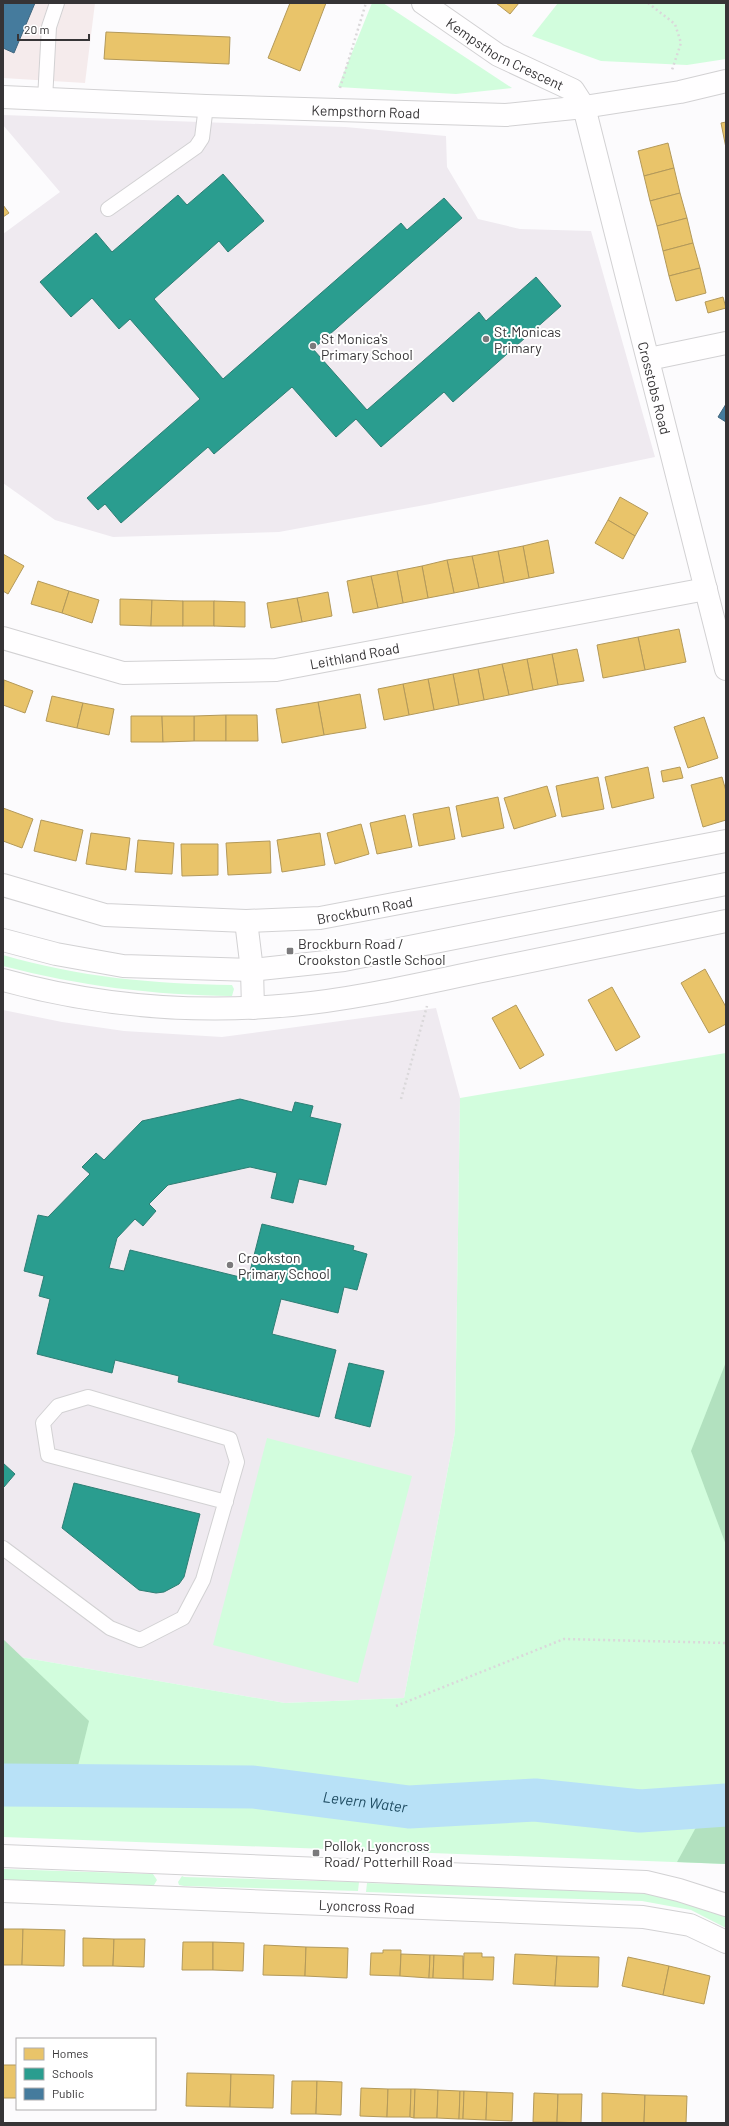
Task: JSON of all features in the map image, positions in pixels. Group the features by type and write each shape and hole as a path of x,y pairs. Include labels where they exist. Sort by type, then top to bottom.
{"street":[{"name":"Kempsthorn Crescent","path":"423,3 498,55 572,90 584,107"},
{"name":"Kempsthorn Road","path":"3,97 206,106 506,115 584,107 680,92 726,80"},
{"name":"Crosstobs Road","path":"584,107 726,670"},
{"path":"648,360 726,343"},
{"name":"Leithland Road","path":"3,638 123,673 276,670 706,589"},
{"name":"Brockburn Road","path":"3,885 104,916 246,920 320,918 726,841"},
{"path":"3,940 56,954 123,966 252,970 344,960 726,884"},
{"path":"246,920 252,970 253,1008"},
{"path":"3,980 74,997 169,1008 253,1008 293,1005 368,994 726,921"},
{"path":"3,1856 646,1882 679,1890 726,1906"},
{"path":"162,1896 163,1863"},
{"name":"Lyoncross Road","path":"3,1891 162,1896 643,1917 690,1925 726,1942"}],"lane":[{"path":"45,99 49,28 57,3"},
{"path":"108,209 196,147 202,138 206,106"},
{"path":"3,1548 110,1628 140,1640 165,1629 183,1618 204,1580 226,1502 237,1462 230,1439 88,1397 58,1406 43,1423 48,1455 226,1502"}],"path":[{"path":"334,109 366,3"},
{"path":"648,3 675,24 681,44 671,69 680,92"},
{"path":"401,1099 428,1000"},
{"path":"396,1706 564,1639 726,1643"}],"shaded area":[{"path":"3,3 95,3 85,83 3,78"},
{"name":"St Monica's Primary School","path":"3,115 345,127 446,136 447,167 478,219 520,229 591,231 655,457 430,504 279,532 113,537 55,520 3,483 3,234 60,192 3,125"},
{"name":"Crookston Primary School","path":"436,1008 460,1098 455,1432 404,1698 285,1703 3,1654 3,1010 62,1022 124,1031 222,1037"}],"green space":[{"path":"372,3 383,3 512,88 456,94 338,87"},
{"path":"558,3 726,3 726,59 687,65 601,61 532,36"},
{"path":"3,955 31,963 88,974 145,981 232,985 234,989 232,996 174,994 88,984 3,966"},
{"path":"726,1053 726,1864 3,1837 3,1654 285,1703 404,1698 455,1432 460,1098"},
{"path":"726,1362 726,1545 691,1451"},
{"path":"267,1438 412,1476 358,1683 213,1645"},
{"path":"3,1639 89,1721 75,1778 3,1782"},
{"path":"726,1817 726,1864 677,1862 700,1820"},
{"path":"3,1869 153,1874 157,1880 154,1885 150,1886 3,1880"},
{"path":"182,1876 359,1882 358,1891 184,1886 179,1885 178,1882"},
{"path":"367,1883 643,1892 694,1900 726,1916 726,1928 691,1910 642,1901 366,1892"}],"building: Homes":[{"path":"290,3 326,3 300,71 268,58"},
{"path":"496,3 519,3 510,14"},
{"path":"106,32 230,37 229,64 104,59"},
{"path":"726,122 726,148 721,123"},
{"path":"668,143 674,168 644,176 638,151"},
{"path":"674,168 680,193 650,201 644,176"},
{"path":"680,193 687,218 657,226 650,201"},
{"path":"3,205 9,213 3,217"},
{"path":"687,218 693,243 663,251 657,226"},
{"path":"693,243 700,268 669,276 663,251"},
{"path":"700,268 706,293 676,301 669,276"},
{"path":"723,297 726,308 708,313 705,302"},
{"path":"620,497 648,513 635,536 608,520"},
{"path":"608,520 635,536 623,559 595,543"},
{"path":"548,540 554,573 529,578 523,546"},
{"path":"523,546 529,578 504,583 498,551"},
{"path":"498,551 504,583 479,588 472,556"},
{"path":"3,554 24,566 8,594 3,591"},
{"path":"472,556 479,588 454,593 447,560"},
{"path":"447,560 454,593 428,598 422,566"},
{"path":"422,566 428,598 403,603 397,571"},
{"path":"397,571 403,603 378,608 371,576"},
{"path":"371,576 378,608 353,613 347,581"},
{"path":"38,581 69,591 62,613 31,604"},
{"path":"69,591 99,600 92,623 62,613"},
{"path":"328,592 332,616 302,622 297,598"},
{"path":"297,598 302,622 271,628 267,603"},
{"path":"120,599 152,600 151,626 120,625"},
{"path":"152,600 183,601 183,626 151,626"},
{"path":"183,601 214,601 214,626 183,626"},
{"path":"214,601 245,602 245,627 214,626"},
{"path":"679,629 686,662 645,670 638,637"},
{"path":"638,637 645,670 603,678 597,645"},
{"path":"577,649 584,681 558,685 552,654"},
{"path":"552,654 558,685 533,690 527,659"},
{"path":"527,659 533,690 509,695 502,664"},
{"path":"502,664 509,695 484,700 478,669"},
{"path":"478,669 484,700 459,705 453,674"},
{"path":"453,674 459,705 434,710 428,679"},
{"path":"428,679 434,710 409,715 403,684"},
{"path":"4,680 33,691 25,713 3,705"},
{"path":"403,684 409,715 384,720 378,689"},
{"path":"360,694 366,728 324,735 318,702"},
{"path":"52,696 83,703 77,728 46,721"},
{"path":"318,702 324,735 282,743 276,709"},
{"path":"83,703 114,709 109,735 77,728"},
{"path":"226,715 226,741 194,741 194,716"},
{"path":"226,715 257,715 258,741 226,741"},
{"path":"131,716 162,716 163,742 131,742"},
{"path":"162,716 194,716 194,741 163,742"},
{"path":"704,717 718,758 688,768 674,727"},
{"path":"648,767 654,798 612,808 605,777"},
{"path":"680,767 683,778 663,782 661,771"},
{"path":"598,777 604,809 562,817 556,786"},
{"path":"722,777 726,791 726,820 703,827 691,785"},
{"path":"547,786 556,816 514,829 504,798"},
{"path":"498,797 504,828 462,837 456,806"},
{"path":"449,807 455,839 419,846 413,814"},
{"path":"3,808 33,819 22,848 3,841"},
{"path":"405,815 412,847 377,854 370,823"},
{"path":"41,820 83,830 76,861 34,851"},
{"path":"361,824 369,854 335,864 327,833"},
{"path":"91,833 130,838 126,870 86,864"},
{"path":"320,833 325,865 282,872 277,840"},
{"path":"138,840 174,843 172,874 135,872"},
{"path":"270,841 271,873 228,875 226,843"},
{"path":"181,844 218,844 218,875 182,876"},
{"path":"705,969 726,1007 726,1024 709,1033 681,983"},
{"path":"612,987 640,1037 616,1051 588,1000"},
{"path":"516,1005 544,1055 520,1069 492,1018"},
{"path":"3,1929 23,1929 22,1965 3,1965"},
{"path":"23,1929 65,1930 64,1966 22,1965"},
{"path":"83,1938 114,1939 113,1966 83,1966"},
{"path":"114,1939 145,1939 144,1967 113,1966"},
{"path":"183,1942 213,1942 213,1970 182,1970"},
{"path":"213,1942 244,1943 243,1971 213,1970"},
{"path":"264,1945 306,1947 305,1976 263,1975"},
{"path":"306,1947 348,1948 347,1978 305,1976"},
{"path":"383,1950 401,1950 400,1976 370,1975 371,1953 383,1953"},
{"path":"464,1953 482,1953 482,1957 494,1957 493,1980 463,1979"},
{"path":"401,1954 430,1955 429,1978 400,1976"},
{"path":"515,1954 557,1956 555,1986 513,1984"},
{"path":"430,1955 434,1955 433,1978 429,1978"},
{"path":"434,1955 463,1956 463,1979 433,1978"},
{"path":"557,1956 599,1957 598,1987 555,1986"},
{"path":"628,1957 669,1966 663,1995 622,1986"},
{"path":"669,1966 710,1976 704,2004 663,1995"},
{"path":"3,2065 16,2065 16,2098 3,2098"},
{"path":"187,2073 231,2074 230,2107 186,2106"},
{"path":"231,2074 274,2075 273,2108 230,2107"},
{"path":"292,2081 317,2081 316,2114 291,2114"},
{"path":"317,2081 342,2082 341,2115 316,2114"},
{"path":"361,2088 388,2089 387,2117 360,2116"},
{"path":"388,2089 411,2089 410,2117 387,2117"},
{"path":"411,2089 415,2089 414,2118 410,2117"},
{"path":"415,2089 438,2090 437,2118 414,2118"},
{"path":"438,2090 460,2091 459,2119 437,2118"},
{"path":"460,2091 464,2091 463,2119 459,2119"},
{"path":"464,2091 487,2092 486,2120 463,2119"},
{"path":"487,2092 513,2093 512,2121 486,2120"},
{"path":"534,2093 558,2094 557,2122 533,2122"},
{"path":"602,2093 645,2095 644,2123 602,2123"},
{"path":"558,2094 582,2094 581,2123 557,2122"},
{"path":"645,2095 687,2096 686,2123 644,2123"}],"building: Schools":[{"name":"St.Monicas Primary","path":"223,174 264,221 228,252 219,241 154,299 223,379 401,223 407,230 444,198 462,218 313,349 367,410 479,312 486,321 536,277 561,306 453,402 444,392 381,447 356,419 336,437 292,387 214,454 208,447 121,523 105,504 98,510 87,498 200,399 130,319 119,329 92,298 71,317 40,282 96,233 112,252 178,195 187,205"},
{"path":"240,1099 292,1112 295,1102 313,1106 310,1117 341,1124 326,1185 299,1179 293,1203 271,1198 277,1173 250,1167 168,1185 149,1204 156,1211 143,1226 135,1219 117,1238 109,1268 124,1271 130,1250 248,1279 262,1224 354,1246 353,1250 367,1254 357,1290 344,1287 338,1313 281,1299 272,1334 336,1350 319,1417 178,1382 179,1376 115,1360 112,1373 37,1354 50,1299 39,1296 44,1276 24,1271 38,1215 48,1217 90,1174 82,1167 96,1153 104,1160 142,1121"},
{"path":"349,1363 384,1371 370,1427 335,1418"},
{"path":"3,1463 15,1474 4,1487 3,1486"},
{"path":"74,1483 200,1514 184,1577 179,1584 164,1592 156,1593 139,1590 62,1528"}],"building: Public":[{"path":"3,3 35,3 14,53 3,48"},
{"path":"726,404 726,422 718,417"}],"waterway":[{"name":"Levern Water","path":"3,1785 253,1787 409,1807 535,1800 640,1811 726,1805"}],"place":[{"name":"St.Monicas Primary","path":"486,339"},
{"name":"St Monica's Primary School","path":"313,346"},
{"name":"Brockburn Road / Crookston Castle School","path":"290,951"},
{"name":"Crookston Primary School","path":"230,1265"},
{"name":"Pollok, Lyoncross Road/ Potterhill Road","path":"316,1853"}]}
